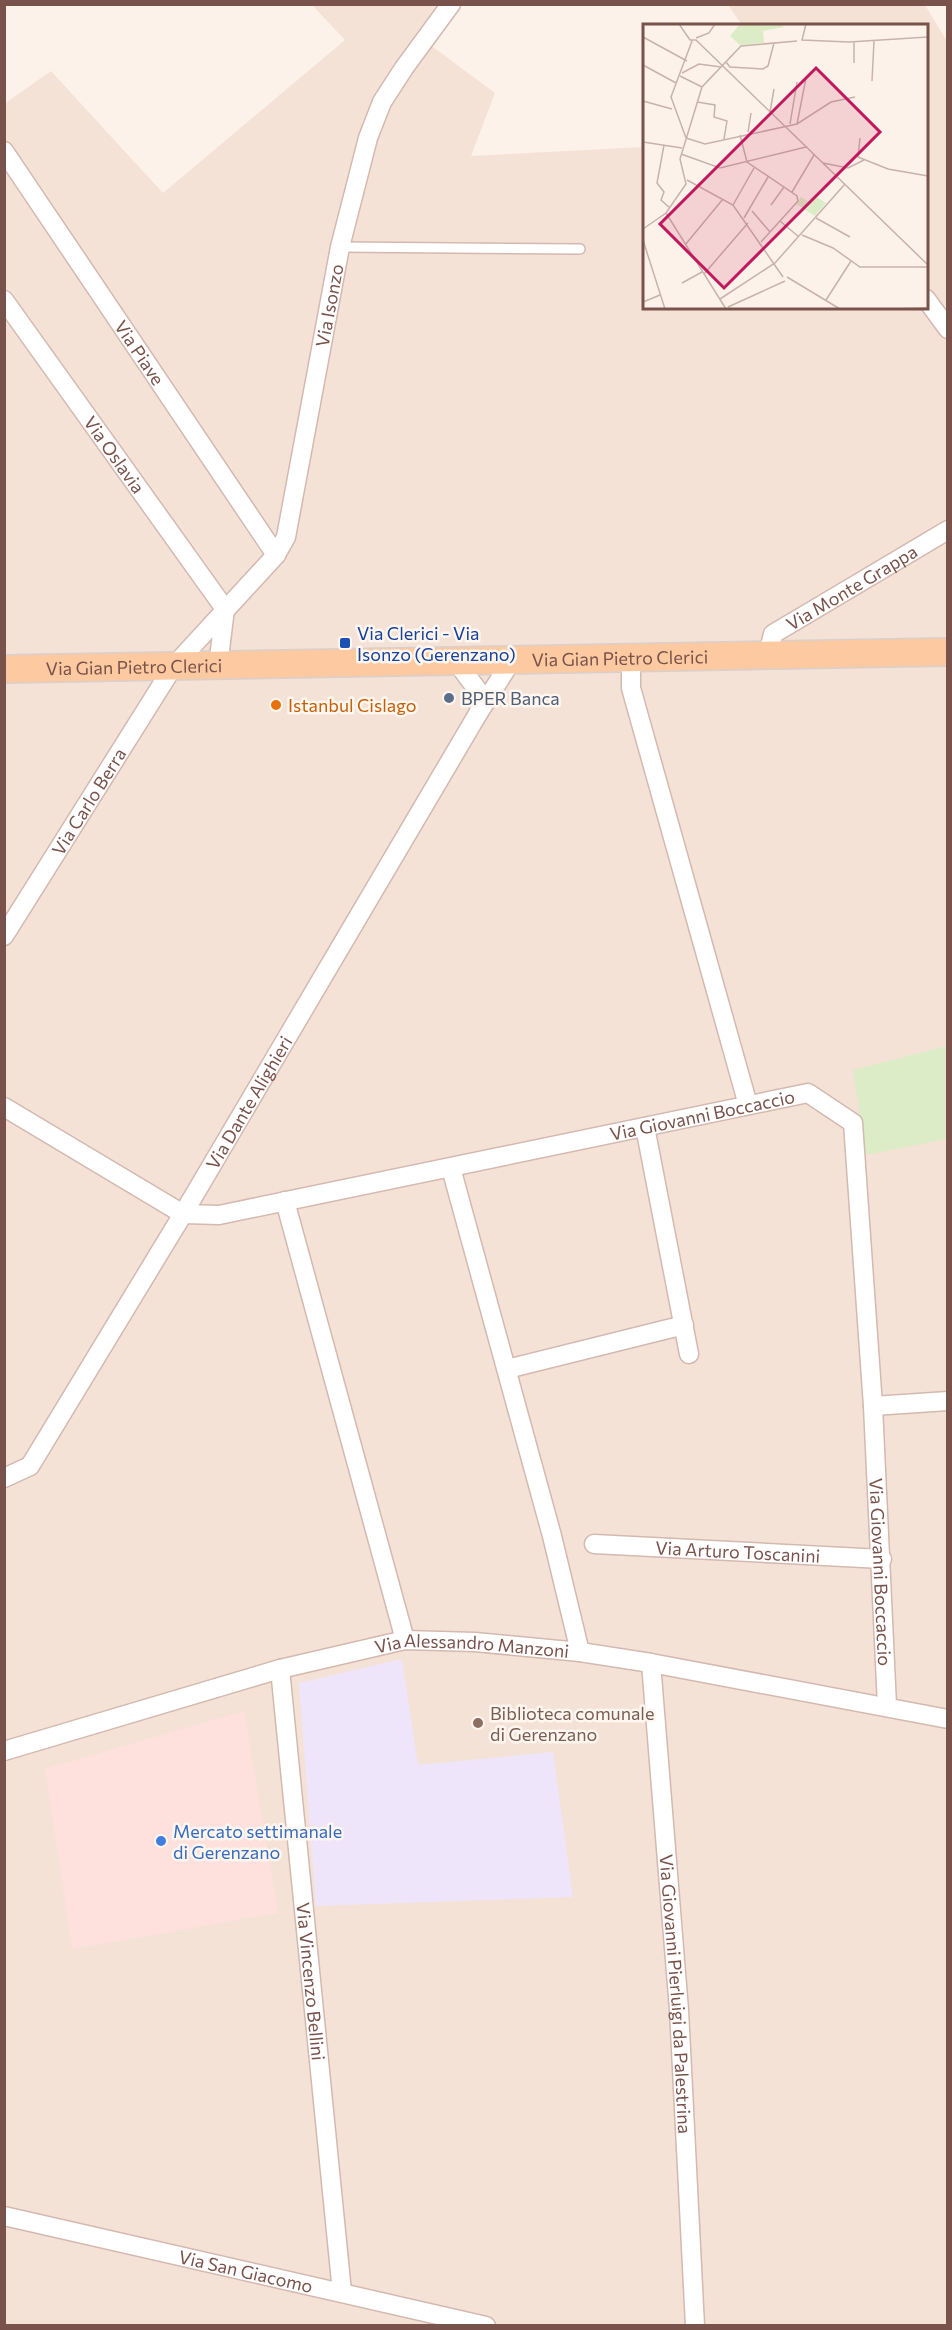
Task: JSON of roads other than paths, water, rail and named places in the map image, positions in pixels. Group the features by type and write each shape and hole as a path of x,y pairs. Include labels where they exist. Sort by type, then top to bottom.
{"main road":[{"name":"Via Gian Pietro Clerici","path":"4,669 948,652"}],"street":[{"name":"Via Isonzo","path":"173,667 276,555 286,537 340,247 368,138 382,102 451,4"},
{"name":"Via Piave","path":"4,151 276,555"},
{"name":"Via Oslavia","path":"4,300 225,609"},
{"path":"928,300 948,329"},
{"name":"Via Monte Grappa","path":"768,654 773,634 948,530"},
{"path":"218,666 225,609"},
{"path":"631,657 631,688 748,1106"},
{"path":"455,660 482,696 479,712"},
{"name":"Via Dante Alighieri","path":"4,1478 30,1466 183,1214 479,712 512,660"},
{"name":"Via Carlo Berra","path":"4,936 173,667"},
{"name":"Via Giovanni Boccaccio","path":"183,1214 219,1215 808,1093 853,1123 882,1559 886,1706"},
{"path":"4,1107 183,1214"},
{"path":"645,1127 689,1354"},
{"path":"451,1168 552,1536 580,1652"},
{"path":"285,1201 405,1640"},
{"path":"507,1370 684,1325"},
{"path":"873,1406 948,1401"},
{"name":"Via Arturo Toscanini","path":"594,1544 882,1559"},
{"name":"Via Alessandro Manzoni","path":"4,1751 280,1670 405,1640 475,1642 580,1652 651,1662 948,1719"},
{"name":"Via Giovanni Pierluigi da Palestrina","path":"651,1662 679,2010 695,2325"},
{"name":"Via Vincenzo Bellini","path":"280,1670 342,2292"},
{"name":"Via San Giacomo","path":"4,2216 486,2325"}],"lane":[{"path":"340,247 580,249"}],"place":[{"name":"Via Clerici - Via Isonzo (Gerenzano)","path":"345,643"},
{"name":"BPER Banca","path":"449,698"},
{"name":"Istanbul Cislago","path":"276,705"},
{"name":"Biblioteca comunale di Gerenzano","path":"478,1723"},
{"name":"Mercato settimanale di Gerenzano","path":"161,1841"}]}
